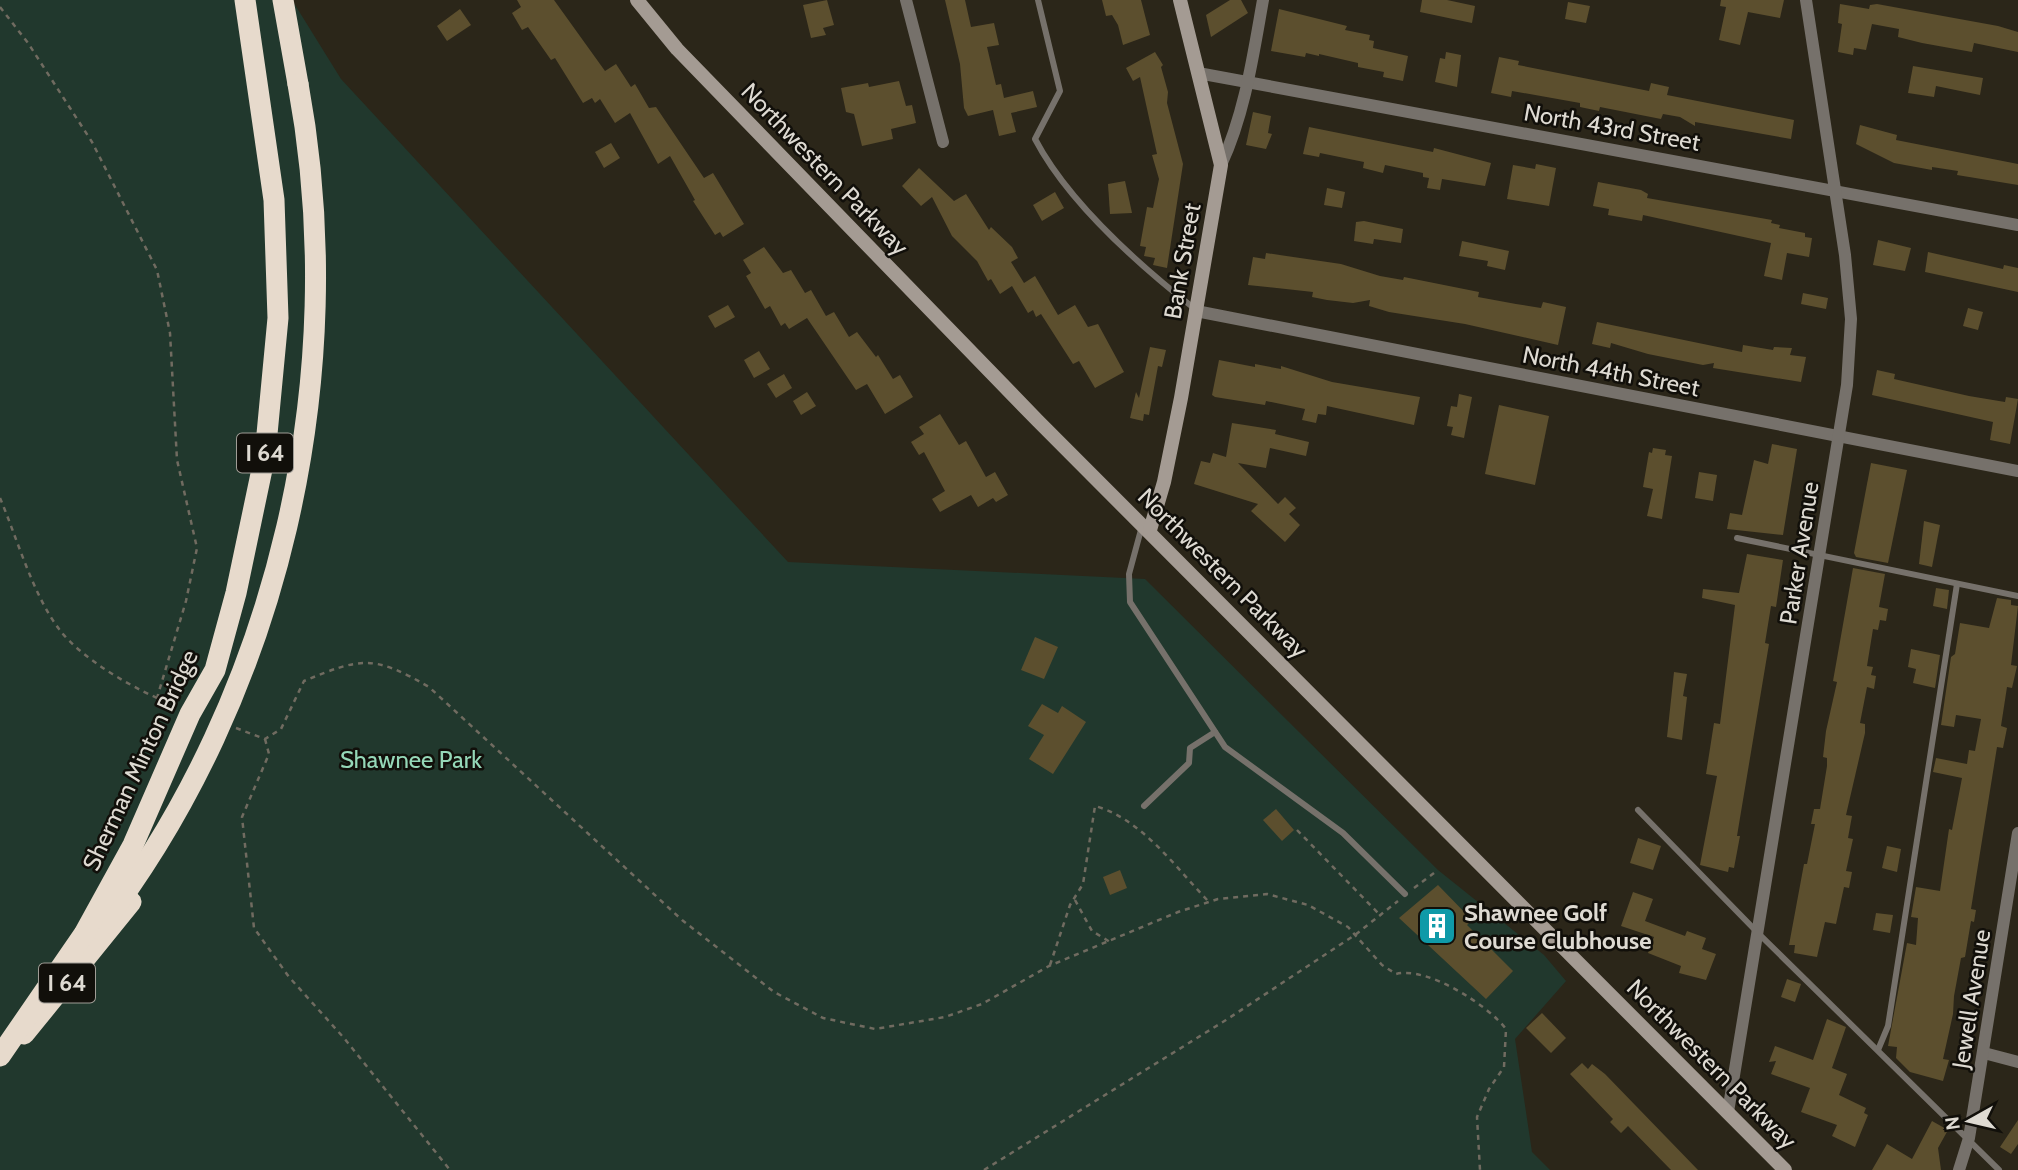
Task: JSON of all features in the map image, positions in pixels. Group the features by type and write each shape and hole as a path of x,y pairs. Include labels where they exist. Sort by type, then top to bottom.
{"highway":[{"name":"Sherman Minton Bridge","path":"0,1056 84,934 133,845 190,714 215,670 236,593 265,455 278,318 274,200 245,0"},
{"path":"0,1049 53,989 133,884 220,727 265,605 289,514 307,419 314,347 315,219 304,83 283,0"},
{"name":"I 64","path":"0,1062 131,902 163,853 219,747 263,641 307,475 323,361 325,216 294,0"}],"street":[{"name":"Northwestern Parkway","path":"637,0 707,79 1038,421 1147,526 1785,1170"},
{"path":"906,0 943,142"},
{"name":"Bank Street","path":"1147,526 1164,482 1221,165 1180,0"},
{"path":"1221,165 1231,143 1248,81 1263,0"},
{"name":"Parker Avenue","path":"1727,1112 1759,934 1847,385 1851,319 1836,189 1806,0"},
{"name":"North 43rd Street","path":"1198,73 1836,189 2018,225"},
{"name":"North 44th Street","path":"1196,311 2018,471"},
{"name":"Jewell Avenue","path":"1959,1170 1969,1138 2014,888 2018,833"},
{"path":"1984,1053 2018,1062"}],"lane":[{"path":"1038,0 1060,92 1035,139 1050,167 1136,261 1196,311"},
{"path":"1147,526 1129,574 1130,602 1225,747 1343,833 1405,894"},
{"path":"1737,538 2018,596"},
{"path":"1878,1050 1888,1026 1957,584"},
{"path":"1144,806 1189,763 1190,748 1215,732"},
{"path":"1638,810 1759,934 1999,1170"}],"path":[{"path":"0,7 28,43 92,142 157,270 170,333 177,460 197,548 186,601 156,698"},
{"path":"0,498 42,599 59,629 86,654 156,698 180,707"},
{"path":"265,739 281,729 304,681 349,663 393,666 429,687 682,920 774,992 823,1018 875,1029 912,1025 982,1004 1049,966 1178,912 1209,902 1267,894 1308,905 1348,927 1382,965 1396,974 1409,971 1429,977 1496,1015 1506,1029 1504,1067 1489,1089 1477,1117 1479,1170"},
{"path":"229,725 265,739"},
{"path":"265,739 268,754 242,817 254,928 289,976 344,1038 450,1170"},
{"path":"1049,966 1074,899 1083,884 1095,806 1112,811 1137,827 1209,902"},
{"path":"1297,830 1381,916"},
{"path":"984,1170 1355,935 1438,870"},
{"path":"1074,899 1092,931 1110,942"}],"green space":[{"name":"Shawnee Park","path":"0,0 292,0 341,79 788,562 1145,579 1438,870 1544,955 1566,981 1515,1039 1532,1152 1550,1170 0,1170"}],"building":[{"path":"517,0 554,0 605,71 616,64 631,87 635,84 649,108 656,107 704,178 713,173 744,224 723,237 720,232 715,235 693,201 695,200 670,156 658,164 630,113 615,123 600,99 595,103 592,98 583,103 555,58 551,60 528,27 522,30 512,13 521,7"},
{"path":"827,0 834,25 823,28 826,35 811,38 803,5"},
{"path":"945,0 965,0 971,27 994,23 999,45 987,47 996,85 1001,84 1004,98 1033,91 1037,107 1011,113 1016,132 999,136 993,110 968,116 964,108 960,64"},
{"path":"1102,0 1141,0 1150,35 1123,45 1118,25 1112,15 1106,16"},
{"path":"1230,0 1241,0 1248,13 1211,37 1206,15"},
{"path":"1422,0 1447,0 1475,6 1472,23 1420,12"},
{"path":"1721,0 1784,0 1780,18 1748,12 1740,45 1719,40 1726,7 1720,6"},
{"path":"1568,2 1590,6 1586,23 1565,19"},
{"path":"1840,4 1869,9 1870,5 1877,4 1998,26 2018,32 2018,52 1974,43 1972,52 1922,43 1898,37 1899,29 1872,24 1866,50 1854,48 1853,55 1838,52 1842,24 1838,23"},
{"path":"460,9 471,25 447,41 437,26"},
{"path":"1279,9 1347,26 1345,30 1370,35 1369,40 1374,41 1373,48 1408,56 1403,81 1383,77 1384,72 1358,67 1358,63 1319,54 1306,53 1305,57 1271,51"},
{"path":"1155,52 1163,65 1161,67 1168,92 1167,103 1183,164 1167,268 1153,265 1155,258 1144,256 1146,247 1140,246 1147,207 1153,208 1159,179 1152,155 1157,154 1140,77 1133,81 1126,68"},
{"path":"1446,52 1461,55 1457,87 1435,82 1440,58 1445,59"},
{"path":"1499,57 1519,61 1518,65 1649,91 1651,83 1669,87 1667,95 1794,120 1791,139 1695,122 1695,126 1680,117 1663,114 1661,119 1600,107 1599,111 1580,107 1580,103 1512,91 1511,97 1491,93"},
{"path":"1913,66 1983,78 1980,95 1936,86 1934,97 1908,93"},
{"path":"899,81 906,106 912,105 916,123 891,129 893,139 862,146 854,114 846,112 841,88 868,83 869,87"},
{"path":"1253,112 1271,116 1268,133 1272,134 1266,149 1246,145"},
{"path":"1860,125 1897,135 1896,140 2018,164 2018,185 1957,175 1958,171 1932,167 1932,170 1894,163 1856,144"},
{"path":"1309,127 1433,152 1434,148 1491,163 1485,186 1442,179 1440,190 1427,188 1429,178 1423,177 1423,173 1385,165 1383,173 1363,168 1364,162 1320,153 1319,157 1303,154"},
{"path":"611,143 620,158 604,168 595,152"},
{"path":"1536,164 1556,168 1549,206 1507,199 1513,165 1535,169"},
{"path":"919,168 954,201 966,194 989,230 991,227 1012,247 1018,258 1011,262 1024,283 1035,276 1058,315 1075,305 1088,327 1098,324 1124,372 1095,388 1079,361 1073,364 1041,314 1036,317 1033,310 1028,313 1012,286 1000,294 991,279 988,281 977,261 952,236 932,197 921,206 902,186"},
{"path":"1125,181 1132,213 1110,214 1108,184"},
{"path":"1598,182 1641,190 1648,194 1647,198 1772,220 1771,223 1780,225 1779,228 1805,233 1805,237 1812,238 1809,257 1787,253 1782,280 1764,276 1771,243 1643,215 1642,221 1608,215 1609,209 1593,206"},
{"path":"1327,188 1345,192 1342,208 1324,205"},
{"path":"1055,192 1064,208 1042,221 1033,205"},
{"path":"1364,221 1403,229 1401,243 1374,239 1373,244 1354,241 1356,222"},
{"path":"1878,240 1911,248 1905,271 1873,265"},
{"path":"1462,241 1509,251 1505,270 1487,266 1488,261 1459,256"},
{"path":"764,247 783,273 791,270 805,293 811,290 826,316 834,312 849,337 857,332 876,357 878,355 893,379 900,375 913,397 885,414 867,384 856,390 807,318 789,329 785,323 781,326 770,306 765,309 746,276 751,273 743,260"},
{"path":"1928,252 2003,269 2004,265 2018,268 2018,292 1925,272"},
{"path":"1266,253 1341,264 1380,276 1403,280 1404,277 1479,292 1478,297 1516,304 1541,308 1543,302 1566,307 1558,345 1465,324 1389,312 1369,306 1370,300 1353,303 1327,300 1312,297 1313,292 1248,285 1253,257 1265,259"},
{"path":"1803,293 1828,298 1826,309 1801,304"},
{"path":"728,305 735,317 715,328 708,316"},
{"path":"1968,308 1983,312 1978,330 1963,326"},
{"path":"1597,322 1742,352 1743,345 1773,350 1774,347 1792,348 1790,355 1806,357 1801,382 1713,368 1714,363 1703,365 1611,343 1610,348 1592,344"},
{"path":"1150,347 1166,350 1162,367 1158,366 1149,415 1144,414 1143,421 1130,418 1136,392 1139,398"},
{"path":"759,351 770,369 754,378 744,360"},
{"path":"1219,360 1255,367 1255,364 1281,369 1281,366 1332,382 1420,397 1414,425 1327,406 1326,415 1318,414 1316,423 1302,420 1305,409 1266,401 1265,405 1215,397 1212,395"},
{"path":"1877,370 1895,374 1894,379 1969,396 2005,402 2006,397 2018,399 2010,444 1990,440 1993,422 1872,395"},
{"path":"784,374 792,388 776,398 767,384"},
{"path":"807,392 816,406 801,415 793,401"},
{"path":"1459,394 1472,397 1464,438 1451,435 1453,427 1447,426 1451,406 1457,407"},
{"path":"1499,405 1549,416 1535,485 1485,474"},
{"path":"940,414 959,445 966,441 986,477 995,472 1008,495 996,502 993,498 978,507 971,495 940,512 932,499 945,491 924,452 919,455 911,442 924,434 919,427"},
{"path":"1232,423 1276,430 1275,434 1309,442 1306,456 1270,448 1266,468 1238,463 1278,504 1285,497 1296,508 1289,514 1300,525 1285,542 1251,511 1258,504 1194,484 1201,461 1210,463 1213,453 1226,457"},
{"path":"1772,444 1797,449 1783,535 1727,529 1730,513 1742,515 1754,460 1768,464"},
{"path":"1653,448 1666,450 1665,455 1672,456 1662,519 1647,516 1653,489 1643,487 1649,452 1652,453"},
{"path":"1871,463 1907,470 1888,563 1856,557 1854,553"},
{"path":"1699,472 1717,475 1713,501 1695,498"},
{"path":"1924,521 1940,525 1932,567 1919,564"},
{"path":"1747,554 1783,560 1776,607 1771,606 1765,643 1769,644 1737,836 1740,836 1734,868 1729,867 1728,872 1700,865 1717,776 1706,774 1714,723 1720,724 1735,605 1702,598 1703,589 1739,593"},
{"path":"1853,568 1885,574 1879,607 1888,609 1886,621 1880,620 1878,630 1873,629 1867,666 1873,667 1871,675 1876,676 1874,689 1867,687 1860,723 1865,724 1865,733 1846,815 1852,816 1848,838 1853,839 1846,871 1852,872 1849,888 1844,887 1836,924 1825,922 1817,957 1794,953 1795,945 1789,945 1804,864 1807,864 1815,824 1811,824 1814,809 1820,809 1827,766 1827,758 1823,757 1826,731 1837,682 1833,681"},
{"path":"1936,588 1949,590 1947,609 1933,606"},
{"path":"1997,598 2011,600 2011,605 2018,606 2011,665 2017,666 2012,688 2007,687 2001,726 2007,728 2003,748 1997,747 1971,909 1976,910 1974,922 1971,921 1965,957 1961,958 1943,1059 1949,1060 1943,1081 1910,1072 1896,1058 1897,1047 1888,1046 1907,943 1916,945 1918,918 1911,917 1916,887 1940,891 1949,829 1952,830 1962,778 1933,772 1936,758 1967,764 1969,750 1975,751 1981,719 1956,715 1954,727 1941,725 1951,657 1955,654 1960,623 1989,628"},
{"path":"1035,637 1058,647 1044,679 1021,670"},
{"path":"1911,649 1940,655 1935,688 1913,683 1916,669 1908,667"},
{"path":"1674,672 1687,674 1683,696 1687,697 1682,740 1667,737"},
{"path":"1042,704 1058,713 1062,706 1086,722 1053,774 1029,759 1044,735 1028,726"},
{"path":"1276,809 1294,830 1282,841 1263,820"},
{"path":"1638,838 1661,846 1653,870 1630,863"},
{"path":"1887,846 1901,849 1897,872 1882,868"},
{"path":"1120,870 1127,888 1110,895 1103,877"},
{"path":"1438,885 1472,920 1467,925 1513,971 1486,999 1399,918"},
{"path":"1633,892 1653,899 1645,921 1685,936 1687,931 1706,938 1702,949 1716,954 1706,980 1679,973 1681,966 1648,953 1654,937 1621,926"},
{"path":"1876,913 1893,915 1890,933 1873,930"},
{"path":"1787,979 1801,984 1795,1002 1781,997"},
{"path":"1542,1013 1566,1038 1551,1053 1526,1028"},
{"path":"1827,1019 1846,1027 1832,1068 1847,1074 1839,1095 1866,1108 1864,1113 1868,1115 1855,1147 1832,1136 1837,1125 1801,1112 1810,1088 1771,1074 1776,1061 1769,1062 1775,1046 1813,1060"},
{"path":"1582,1063 1588,1069 1592,1064 1605,1074 1698,1170 1671,1170 1628,1126 1621,1133 1610,1122 1613,1119 1570,1074"},
{"path":"2018,1120 2018,1144 2011,1154 2000,1147"},
{"path":"1932,1121 1948,1130 1938,1148 1941,1170 1872,1170 1887,1144 1912,1159"}],"place":[{"name":"Shawnee Golf Course Clubhouse","path":"1437,926"}]}
